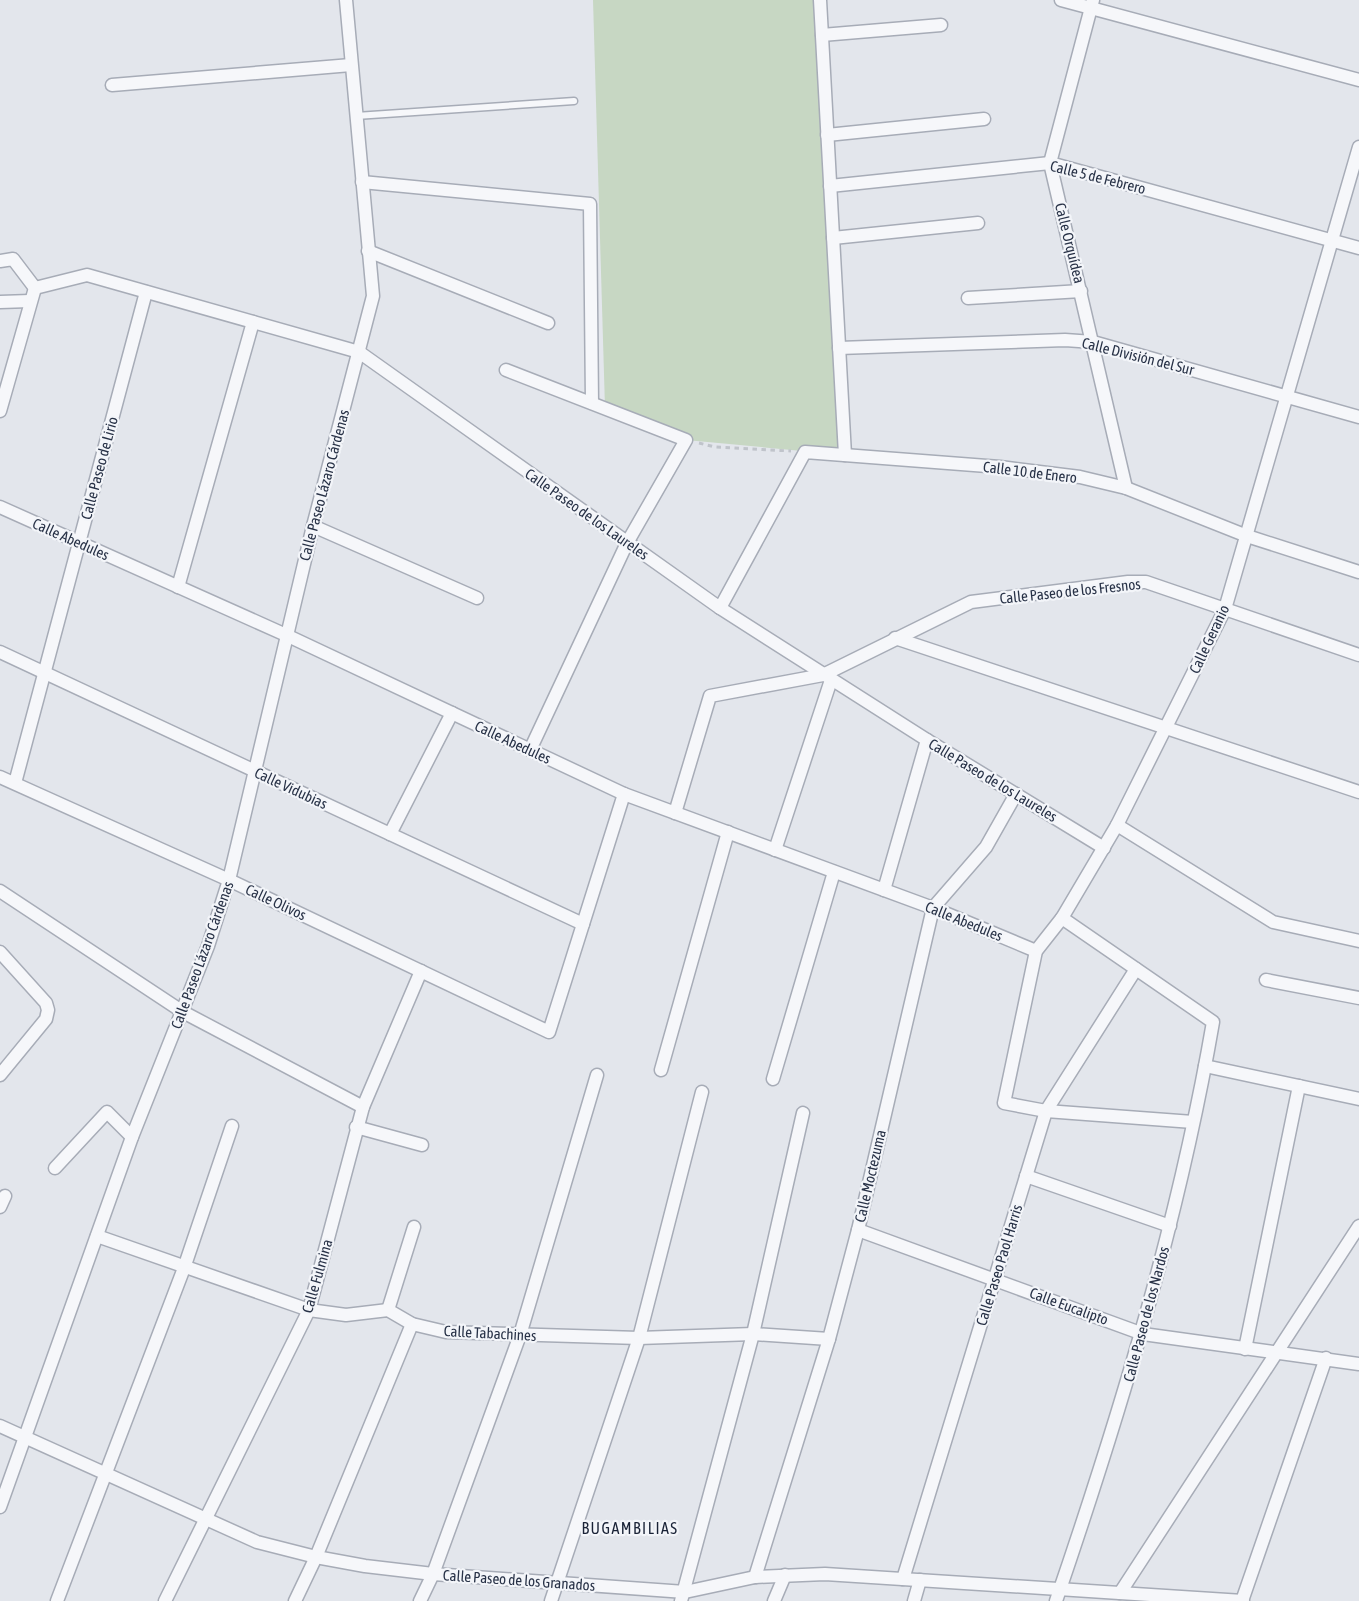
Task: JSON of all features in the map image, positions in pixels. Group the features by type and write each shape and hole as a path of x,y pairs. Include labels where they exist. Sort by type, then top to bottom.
{"street":[{"name":"Calle Paseo Lázaro Cárdenas","path":"0,1507 132,1137 208,946 229,879 286,635 373,296 346,0"},
{"path":"820,0 845,455"},
{"path":"1061,0 1092,4 1359,80"},
{"name":"Calle Orquídea","path":"1092,4 1050,163 1126,488"},
{"path":"822,35 941,25"},
{"path":"112,85 351,65"},
{"path":"827,135 984,120"},
{"name":"Calle Geranio","path":"1046,1111 1004,1103 1036,951 1062,918 1117,825 1225,609 1359,147"},
{"name":"Calle 5 de Febrero","path":"830,186 1050,163 1359,248"},
{"path":"363,182 590,204 592,403"},
{"path":"833,238 978,223"},
{"path":"368,251 548,323"},
{"path":"0,261 13,259 35,288 0,411"},
{"name":"Calle Paseo de los Laureles","path":"35,288 87,275 359,351 720,608 927,740 1104,848"},
{"path":"968,298 1081,291"},
{"name":"Calle Paseo de Lirio","path":"15,783 146,292"},
{"path":"0,302 30,301"},
{"path":"178,587 253,322"},
{"name":"Calle División del Sur","path":"839,348 1065,340 1093,342 1359,417"},
{"path":"506,370 686,440 627,543 530,750"},
{"path":"720,608 805,452"},
{"name":"Calle 10 de Enero","path":"805,452 1000,467 1080,477 1126,488 1247,536 1359,572"},
{"name":"Calle Abedules","path":"0,507 286,635 624,794 933,908 1036,951"},
{"path":"313,526 477,598"},
{"name":"Calle Paseo de los Fresnos","path":"675,813 710,696 827,677 895,638 971,602 1128,582 1164,586 1359,654"},
{"path":"895,638 1359,792"},
{"name":"Calle Vidubias","path":"0,652 583,924"},
{"path":"776,850 827,677"},
{"path":"390,834 452,713"},
{"path":"884,890 927,740"},
{"name":"Calle Olivos","path":"0,777 229,879 549,1032 583,924"},
{"path":"583,924 624,794"},
{"name":"Calle Moctezuma","path":"754,1577 829,1339 858,1230 933,908 986,847 1016,794"},
{"path":"1117,825 1273,922 1359,941"},
{"path":"661,1070 728,832"},
{"path":"773,1079 834,872"},
{"path":"0,891 183,1012 363,1107"},
{"path":"1062,918 1136,969"},
{"path":"0,952 46,1003 48,1010 46,1019 0,1075"},
{"name":"Calle Paseo de los Nardos","path":"1058,1595 1143,1334 1170,1226 1213,1022 1136,969"},
{"name":"Calle Paseo Paol Harris","path":"903,1579 1046,1111 1136,969"},
{"name":"Calle Fulmina","path":"165,1601 309,1310 356,1127 421,971"},
{"path":"1266,980 1359,998"},
{"path":"1205,1066 1359,1099"},
{"path":"420,1601 433,1574 520,1335 597,1076"},
{"path":"1245,1349 1299,1086"},
{"path":"552,1601 560,1583 639,1338 702,1092"},
{"path":"1046,1111 1193,1122"},
{"path":"55,1168 107,1112 132,1137"},
{"path":"683,1596 753,1334 803,1113"},
{"path":"57,1601 184,1268 232,1126"},
{"path":"356,1127 422,1144"},
{"path":"1026,1176 1170,1226"},
{"path":"1120,1593 1359,1226"},
{"path":"97,1236 309,1310 346,1315 388,1310 414,1227"},
{"name":"Calle Eucalipto","path":"858,1230 1143,1334 1359,1364"},
{"name":"Calle Tabachines","path":"388,1310 412,1324 446,1332 639,1338 753,1334 829,1339"},
{"path":"295,1601 316,1557 412,1324"},
{"path":"1243,1601 1326,1358"},
{"name":"Calle Paseo de los Granados","path":"0,1426 206,1521 257,1542 316,1557 433,1574 560,1583 683,1596 754,1577 785,1575 903,1579 1058,1595 1120,1593 1243,1601"},
{"path":"774,1601 785,1575"},
{"path":"914,1601 920,1581"}],"lane":[{"path":"356,116 574,101"}],"path":[{"path":"686,440 715,447 805,452"}],"green space":[{"path":"593,0 820,0 845,455 686,440 605,408"}],"district":[{"name":"BUGAMBILIAS","path":"630,1528"}]}
